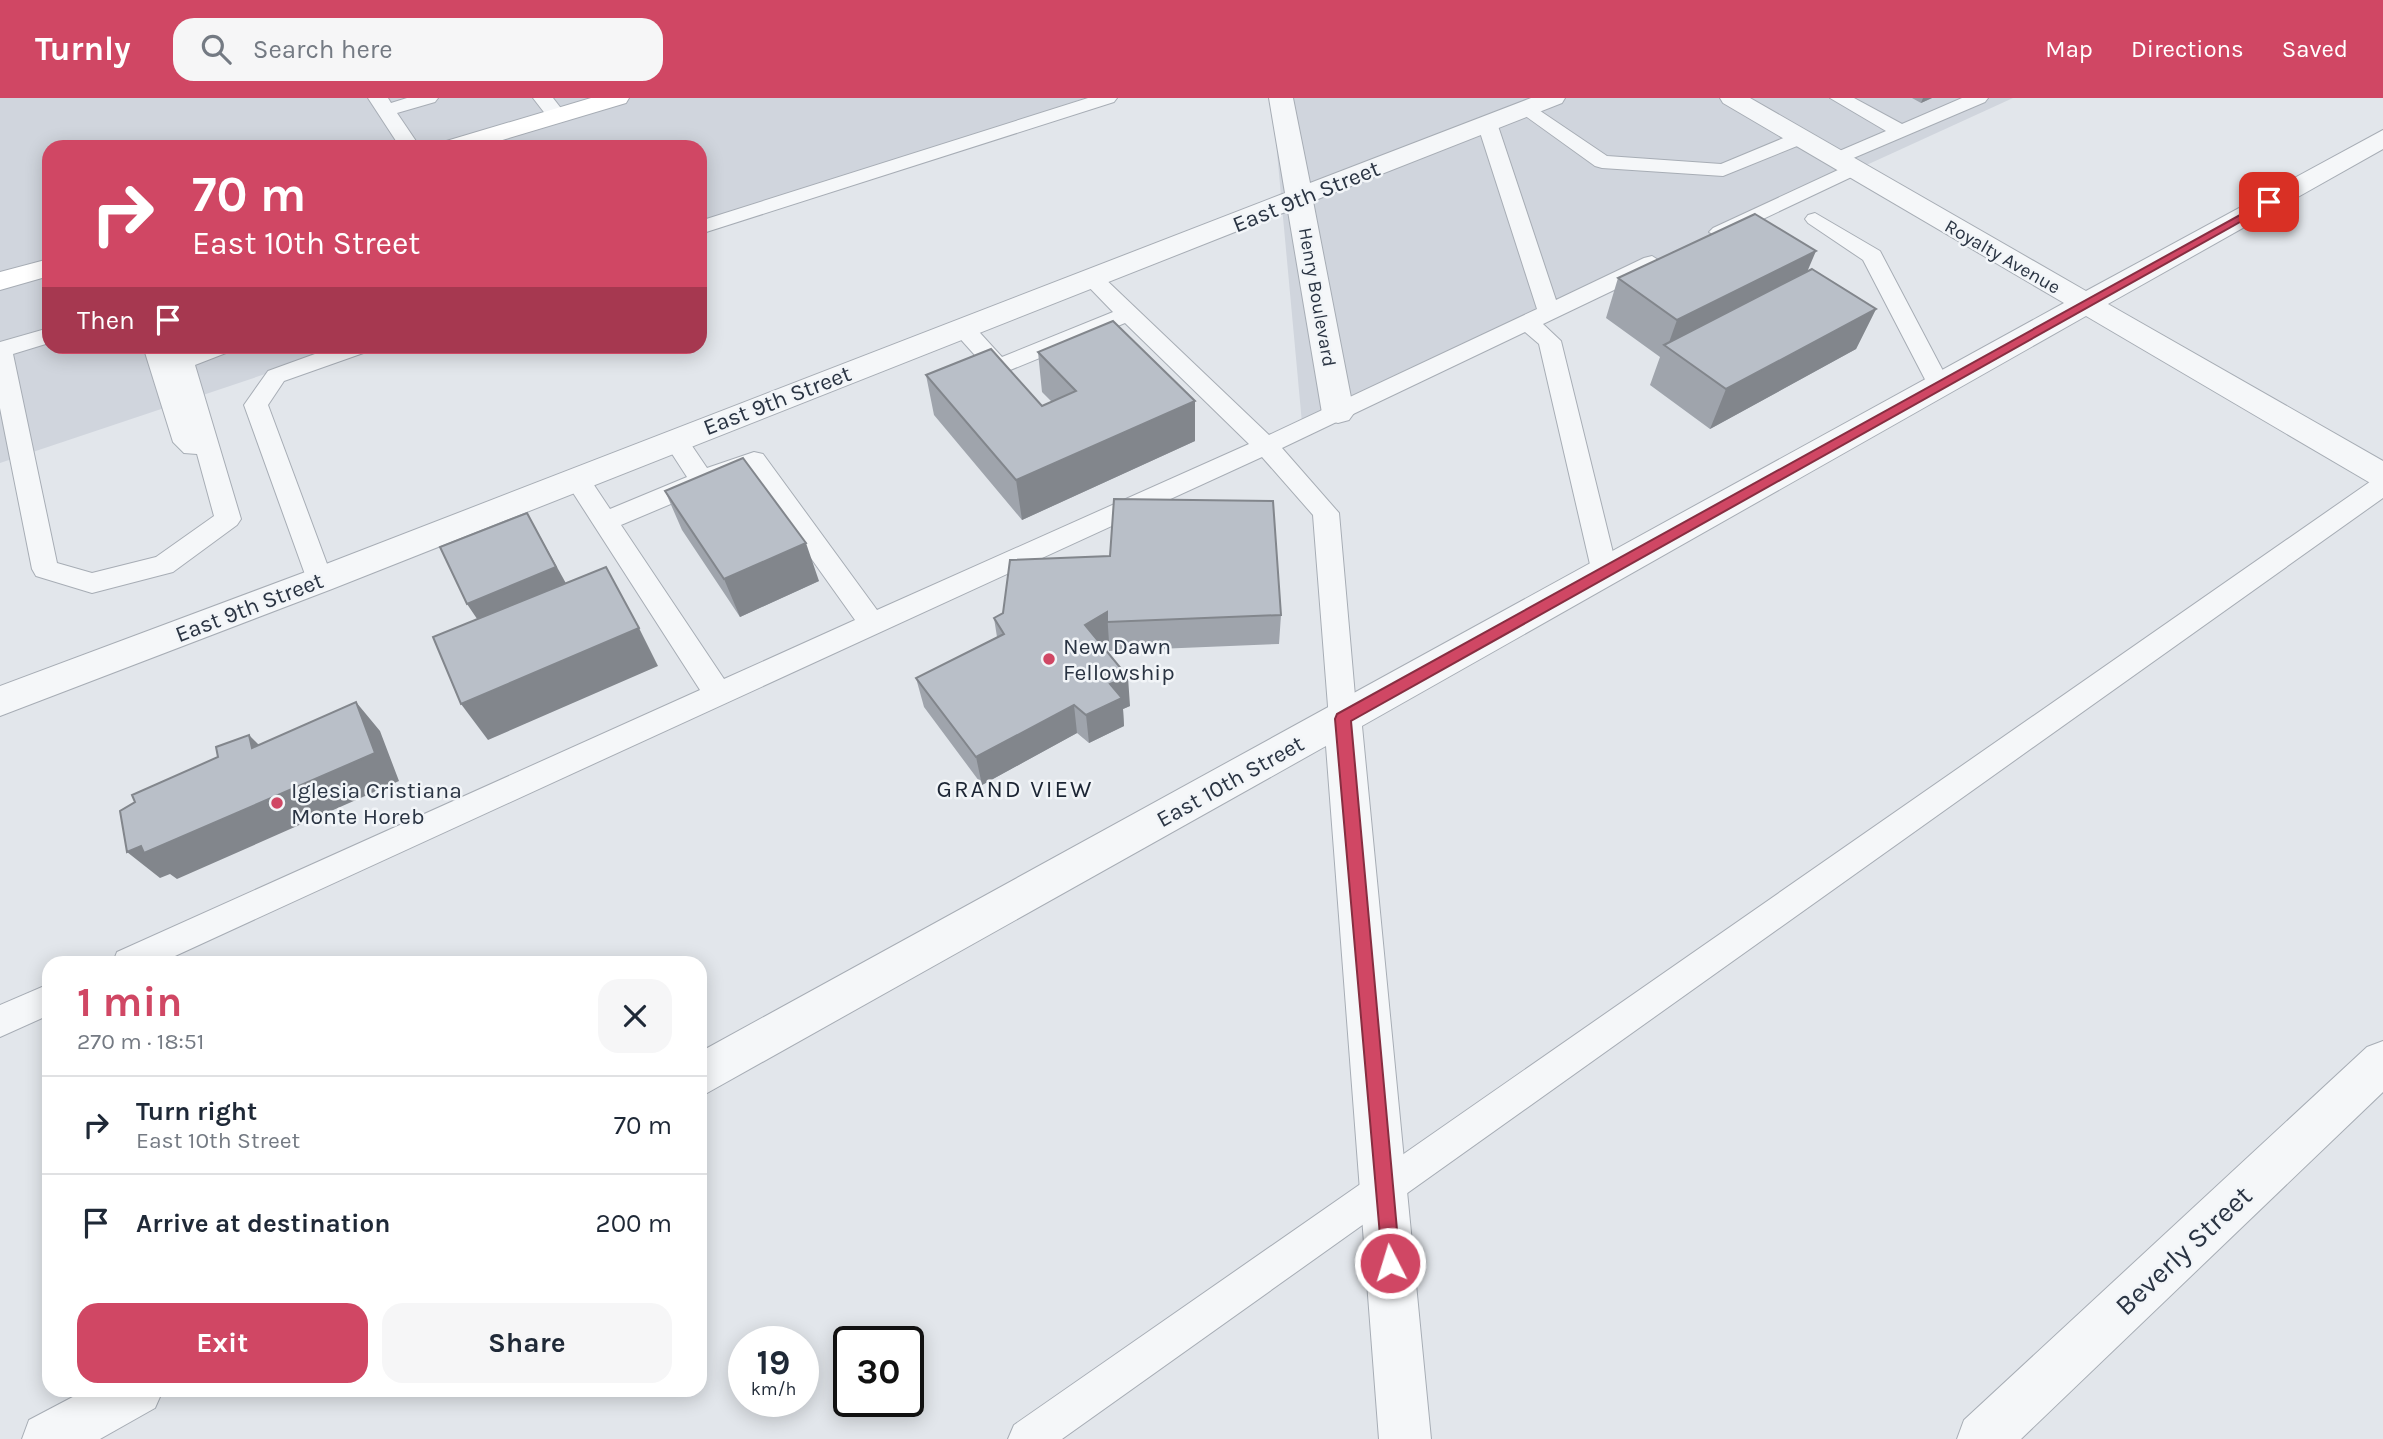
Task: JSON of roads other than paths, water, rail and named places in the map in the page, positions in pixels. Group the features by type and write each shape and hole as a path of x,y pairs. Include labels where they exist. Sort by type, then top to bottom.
{"main road":[{"path":"469,140 550,107 617,98"},
{"path":"0,281 42,269"}],"street":[{"name":"Henry Boulevard","path":"1281,98 1338,414"},
{"name":"Royalty Avenue","path":"1732,98 2383,475"},
{"name":"East 9th Street","path":"0,701 320,580 963,328 1301,199 1540,103"},
{"name":"East 10th Street","path":"707,1072 2383,138"},
{"path":"1343,719 1405,1439"},
{"name":"Beverly Street","path":"1983,1439 2383,1062"},
{"path":"48,1439 124,1397"}],"lane":[{"path":"405,140 382,104 428,98"},
{"path":"707,226 1107,98"},
{"path":"1840,98 1901,131"},
{"path":"1695,243 1845,164 1901,131 1978,98"},
{"path":"1540,103 1602,162 1723,170 1800,138"},
{"path":"1487,124 1538,317 1550,341 1605,573"},
{"path":"1815,219 1872,256 1938,386"},
{"path":"142,956 1338,414 1671,255"},
{"path":"1092,279 1266,446 1326,513 1343,719"},
{"path":"963,328 998,367 1130,313"},
{"path":"42,337 0,349 45,569 92,583 164,565 228,519 178,354"},
{"path":"157,354 185,442 211,458"},
{"path":"320,580 256,405 276,376 338,354"},
{"path":"675,440 702,480"},
{"path":"604,522 754,460 873,625"},
{"path":"577,478 719,695"},
{"path":"1028,1439 2383,485"},
{"path":"0,1021 42,1002"}],"place":[{"name":"New Dawn Fellowship","path":"1049,659"},
{"name":"Iglesia Cristiana Monte Horeb","path":"277,803"}],"district":[{"name":"GRAND VIEW","path":"1015,789"}]}
